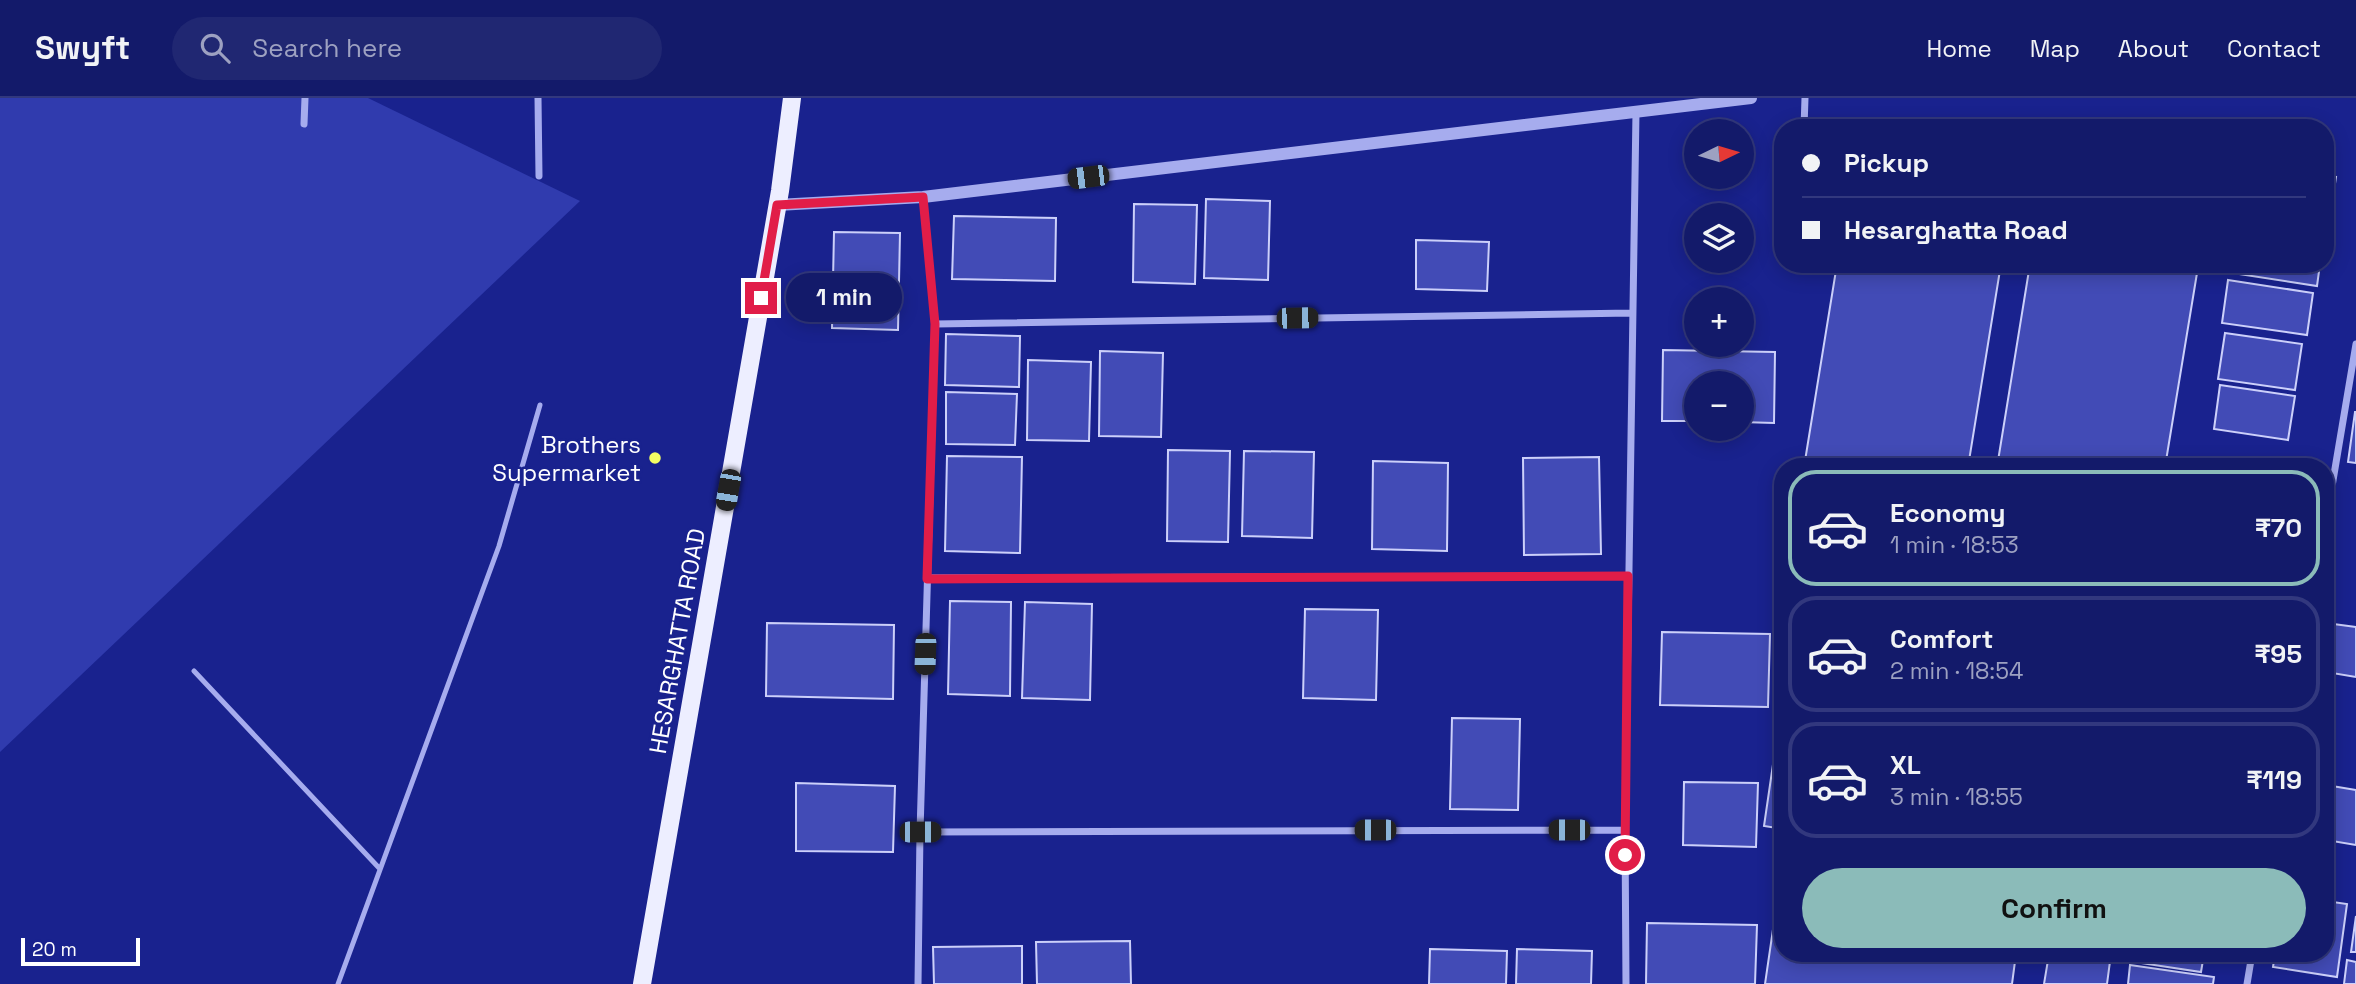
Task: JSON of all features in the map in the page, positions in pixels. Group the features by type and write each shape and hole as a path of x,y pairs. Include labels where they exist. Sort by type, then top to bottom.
{"main road":[{"name":"HESARGHATTA ROAD","path":"642,984 777,205 792,98"}],"street":[{"path":"304,124 305,98"},
{"path":"538,98 539,176"},
{"path":"777,205 923,197 1751,98"},
{"path":"1804,119 1805,98"},
{"path":"1626,984 1625,830 1636,111"},
{"path":"918,984 935,324 923,197"},
{"path":"935,324 1631,313"},
{"path":"2334,475 2356,344"},
{"path":"927,579 1628,576"},
{"path":"920,832 1625,830"},
{"path":"2247,984 2251,962"}],"lane":[{"path":"338,984 499,546 540,405"},
{"path":"194,671 380,869"}],"shaded area":[{"path":"0,98 368,98 580,201 0,752"}],"building":[{"path":"1206,199 1270,201 1268,280 1204,278"},
{"path":"1134,204 1197,205 1195,284 1133,282"},
{"path":"954,216 1056,218 1055,281 952,279"},
{"path":"834,232 900,233 898,330 832,328"},
{"path":"1416,240 1489,242 1487,291 1416,289"},
{"path":"1836,273 2000,273 1969,458 1805,458"},
{"path":"2029,273 2197,273 2166,458 1998,458"},
{"path":"2232,273 2319,273 2317,286"},
{"path":"2228,280 2313,293 2307,335 2222,323"},
{"path":"2225,333 2302,344 2295,390 2218,379"},
{"path":"946,334 1020,336 1019,387 945,385"},
{"path":"1663,350 1684,350 1684,357 1754,357 1754,352 1775,352 1774,423 1754,422 1754,371 1684,371 1684,421 1662,421"},
{"path":"1100,351 1163,353 1161,437 1099,436"},
{"path":"1028,360 1091,362 1089,441 1027,440"},
{"path":"2220,385 2295,396 2288,440 2214,429"},
{"path":"946,392 1017,394 1015,445 946,444"},
{"path":"2356,412 2356,463 2348,462"},
{"path":"1168,450 1230,451 1228,542 1167,541"},
{"path":"1244,451 1314,452 1312,538 1242,536"},
{"path":"947,456 1022,457 1020,553 945,551"},
{"path":"1599,457 1601,554 1524,555 1523,458"},
{"path":"1373,461 1448,463 1447,551 1372,549"},
{"path":"950,601 1011,602 1010,696 948,694"},
{"path":"1025,602 1092,604 1090,700 1022,698"},
{"path":"1305,609 1378,610 1376,700 1303,698"},
{"path":"767,623 894,625 893,699 766,696"},
{"path":"2334,624 2356,627 2356,677 2334,673"},
{"path":"1662,632 1770,634 1768,707 1660,705"},
{"path":"1452,718 1520,719 1518,810 1450,809"},
{"path":"1774,758 1774,828 1764,826"},
{"path":"1684,782 1758,783 1756,847 1683,845"},
{"path":"796,783 895,786 893,852 796,851"},
{"path":"2334,786 2356,790 2356,845 2334,841"},
{"path":"2334,902 2347,904 2337,977 2273,967 2274,962 2334,962"},
{"path":"2356,916 2356,952 2351,952"},
{"path":"1774,922 1774,962 2015,962 2012,984 1765,984"},
{"path":"1647,923 1757,925 1755,984 1646,984"},
{"path":"1130,941 1131,984 1037,984 1036,942"},
{"path":"1022,946 1022,984 934,984 933,947"},
{"path":"1430,949 1507,951 1506,984 1429,984"},
{"path":"1517,949 1592,951 1591,984 1516,984"},
{"path":"2347,960 2356,962 2356,984 2344,984"},
{"path":"2048,962 2110,962 2107,984 2044,984"},
{"path":"2134,962 2203,962 2201,972"},
{"path":"2130,965 2214,977 2213,984 2128,984"}],"place":[{"name":"Brothers Supermarket","path":"655,458"}],"route":[{"path":"761,298 777,205 923,197 935,324 927,579 1628,576 1625,855"}]}
